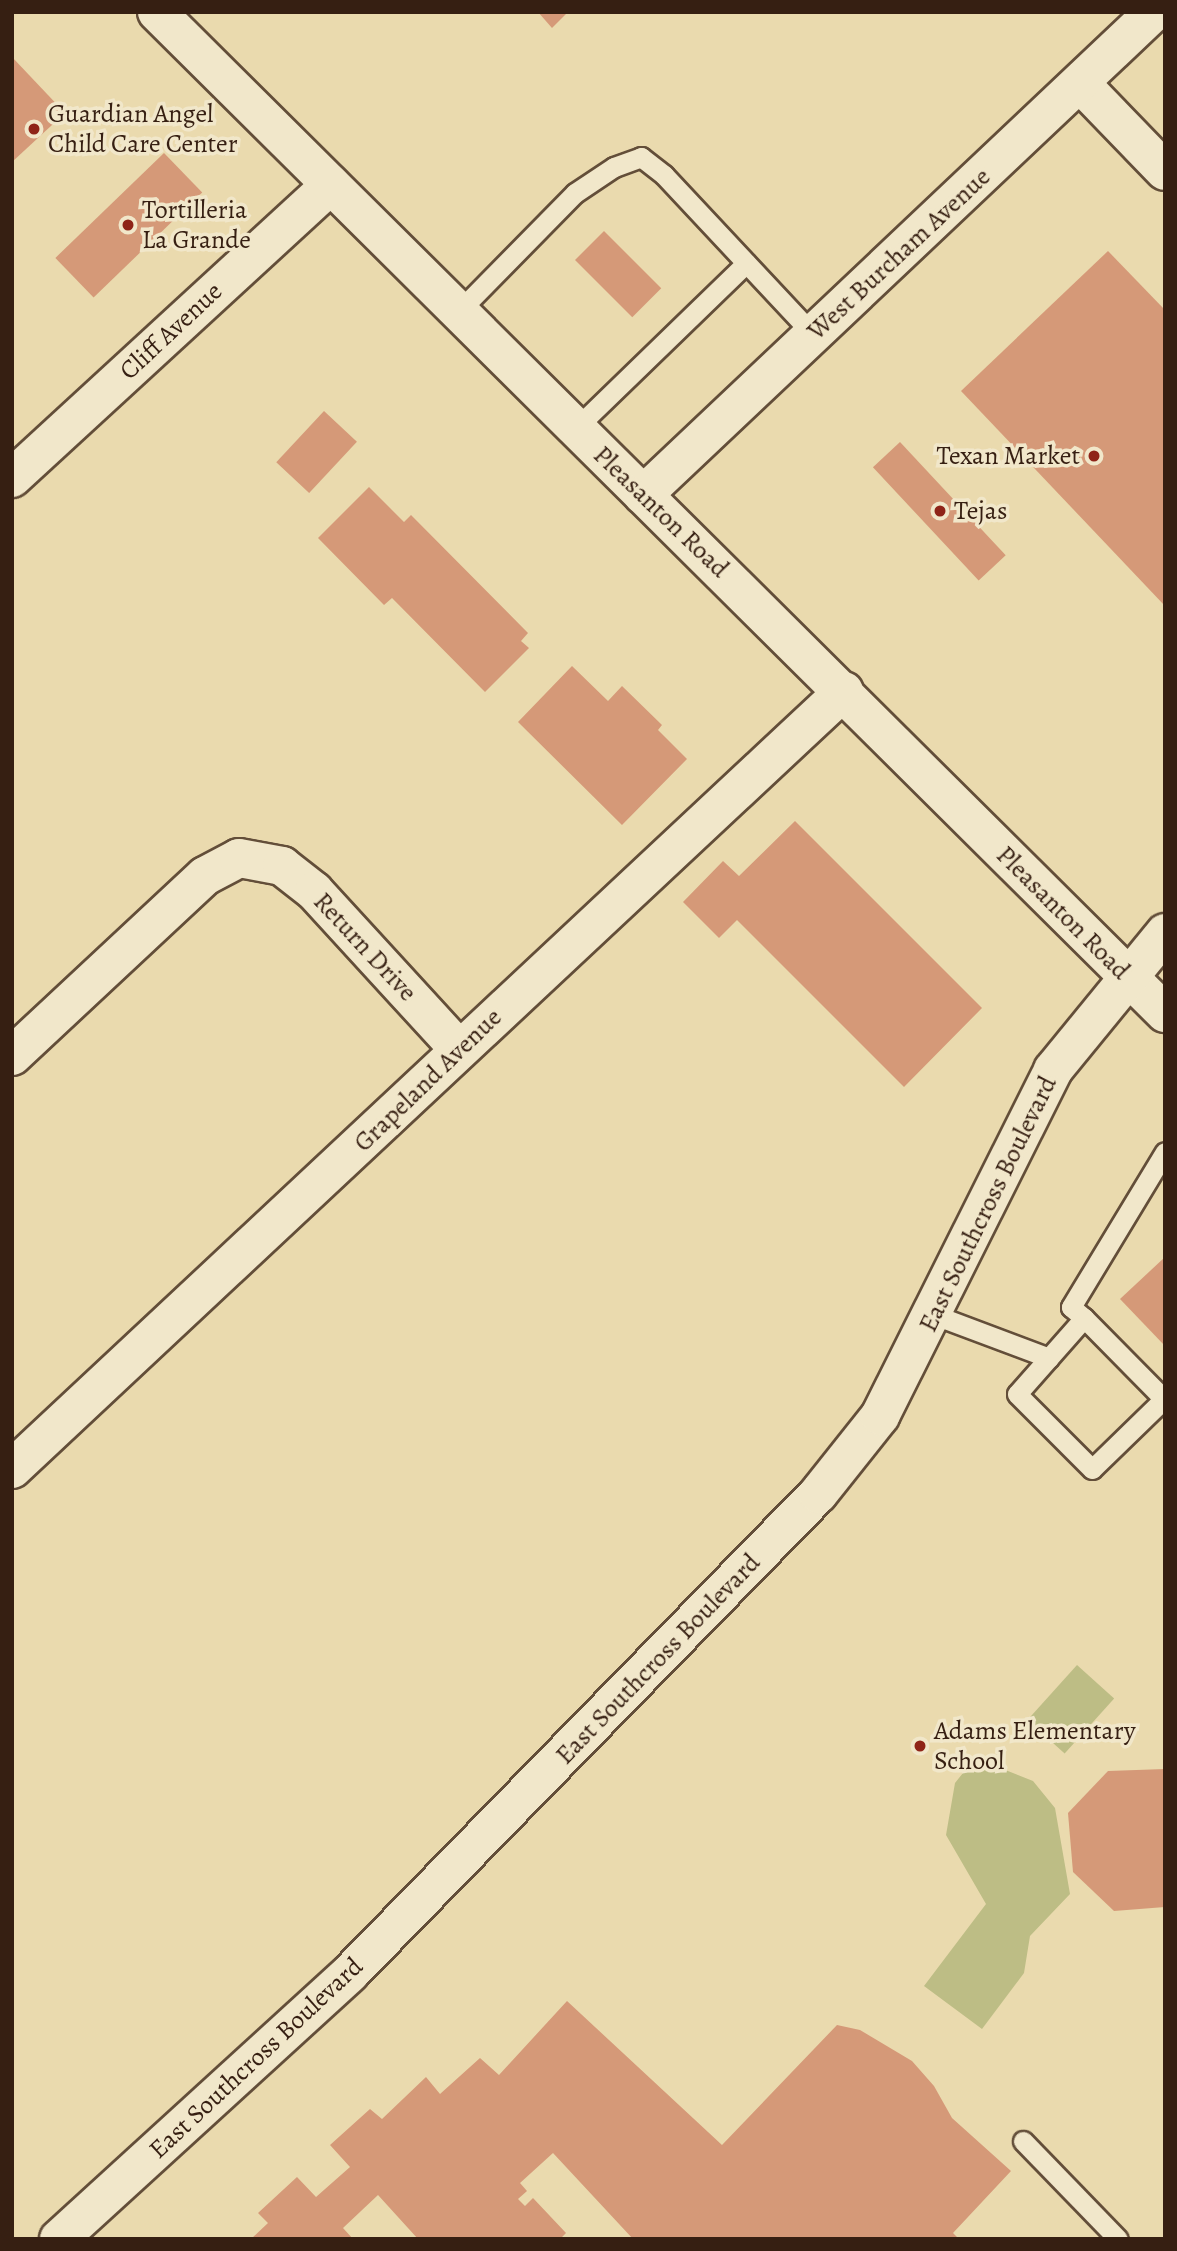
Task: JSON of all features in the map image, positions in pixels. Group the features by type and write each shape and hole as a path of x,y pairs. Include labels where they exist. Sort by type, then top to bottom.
{"main road":[{"name":"Pleasanton Road","path":"157,12 844,691 1126,977 1165,1013"},
{"name":"West Burcham Avenue","path":"643,495 1154,12"},
{"path":"1080,83 1165,171"},
{"name":"Cliff Avenue","path":"12,478 331,185"},
{"name":"Grapeland Avenue","path":"12,1469 844,691"},
{"name":"Return Drive","path":"12,1056 205,876 239,858 262,859 282,866 314,891 459,1049"},
{"name":"East Southcross Boulevard","path":"59,2239 350,1973 818,1494 880,1416 932,1314 1009,1149 1053,1070 1126,977 1165,933"}],"lane":[{"path":"458,312 575,194 614,167 641,157 664,175 813,334"},
{"path":"576,428 746,263"},
{"path":"1084,1318 1017,1394 1092,1469 1164,1398 1084,1318 1071,1307 1165,1152"},
{"path":"932,1314 1049,1358"},
{"path":"1023,2141 1118,2239"}],"green space":[{"path":"1077,1665 1114,1698 1065,1753 1027,1720"},
{"path":"975,1758 1033,1781 1055,1808 1070,1894 1030,1936 1024,1973 982,2029 924,1986 986,1904 946,1835 955,1783"}],"building":[{"path":"538,12 568,12 552,28"},
{"path":"12,57 65,113 12,162"},
{"name":"Tortilleria La Grande","path":"164,153 202,193 94,297 55,258"},
{"path":"604,231 661,288 632,317 575,260"},
{"name":"Texan Market","path":"1108,251 1165,310 1165,606 961,391"},
{"path":"324,411 357,442 309,493 276,462"},
{"name":"Tejas","path":"900,442 1006,555 979,581 873,467"},
{"path":"369,487 404,522 411,515 528,633 521,641 529,648 485,692 392,598 384,605 318,538"},
{"path":"572,666 608,701 622,686 662,725 658,730 687,759 622,825 518,722"},
{"path":"795,821 982,1008 904,1087 737,920 719,938 683,902 723,861 739,876"},
{"path":"1165,1257 1165,1346 1120,1299"},
{"path":"1165,1769 1165,1907 1114,1911 1073,1872 1068,1813 1108,1771"},
{"path":"567,2001 722,2145 837,2025 860,2030 912,2061 934,2086 952,2118 1011,2171 953,2233 959,2239 633,2239 553,2153 520,2183 527,2191 518,2199 525,2206 533,2198 566,2233 560,2239 418,2239 378,2195 343,2228 353,2239 251,2239 268,2223 258,2213 297,2177 316,2197 350,2167 330,2145 370,2109 382,2119 426,2077 440,2094 480,2058 499,2075"}],"place":[{"name":"Guardian Angel Child Care Center","path":"34,129"},
{"name":"Tortilleria La Grande","path":"128,225"},
{"name":"Texan Market","path":"1094,456"},
{"name":"Tejas","path":"940,511"},
{"name":"Adams Elementary School","path":"920,1746"}]}
